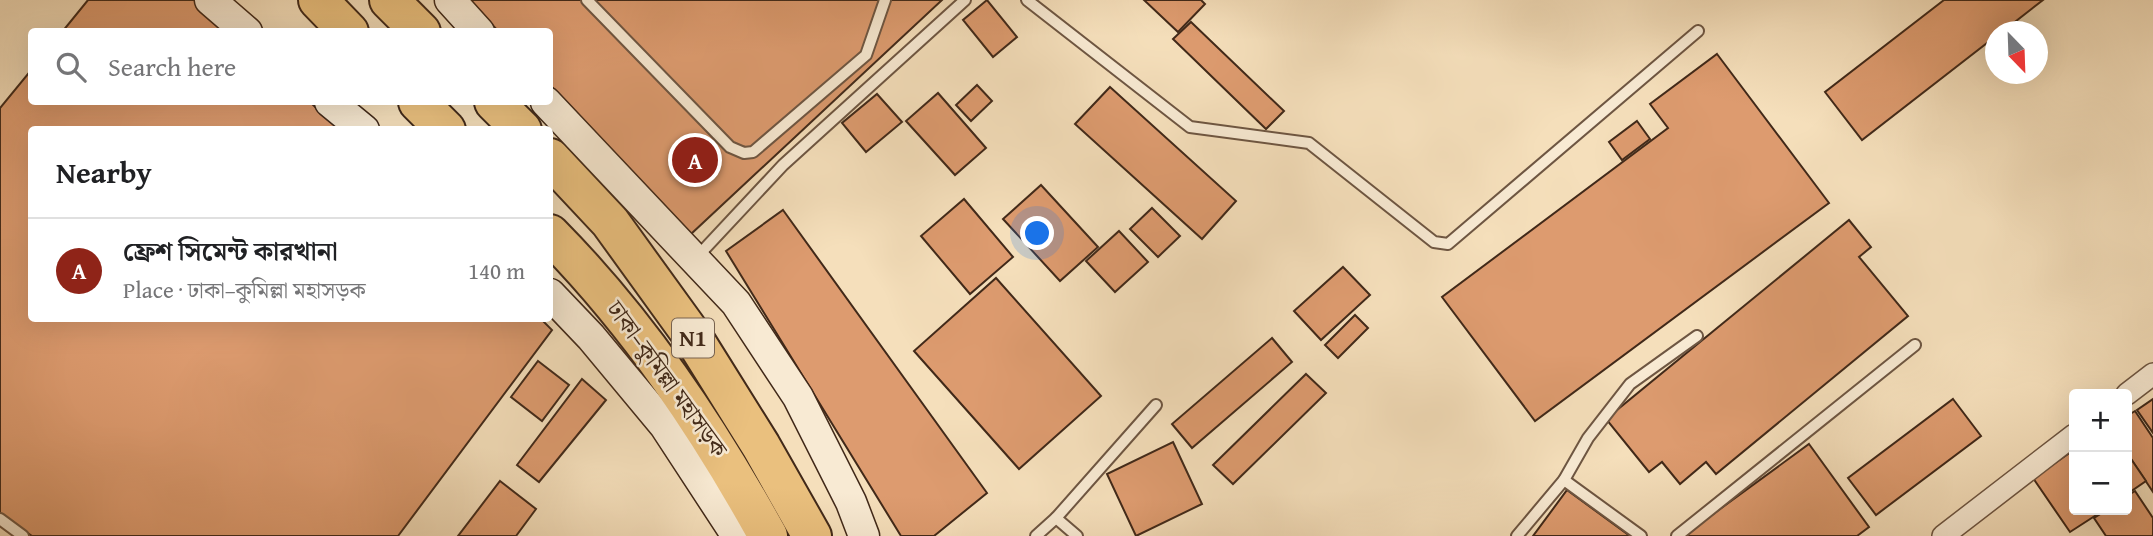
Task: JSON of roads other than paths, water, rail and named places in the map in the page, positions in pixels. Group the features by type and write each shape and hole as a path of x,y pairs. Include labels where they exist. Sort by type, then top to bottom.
{"highway":[{"path":"318,0 345,28"},
{"path":"388,0 417,28"},
{"path":"421,105 442,126"},
{"path":"497,105 518,126"},
{"name":"ঢাকা–কুমিল্লা মহাসড়ক","path":"553,161 610,222 691,334 761,446 812,536"},
{"name":"ঢাকা–কুমিল্লা মহাসড়ক","path":"553,237 625,317 683,395 728,463 768,536"}],"street":[{"path":"210,0 242,28"},
{"path":"450,0 476,28"},
{"path":"334,105 359,126"},
{"path":"549,105 736,303 798,397 851,502 864,536"},
{"path":"553,297 591,337 665,426 737,536"},
{"path":"2132,390 2153,374"},
{"path":"1943,536 2069,439"}],"lane":[{"path":"587,0 730,148 744,153 753,152 866,54 885,0"},
{"path":"695,259 783,165 965,0"},
{"path":"1027,0 1190,127 1309,144 1434,242 1448,244 1698,31"},
{"path":"1517,536 1564,480 1588,438 1630,384 1697,336"},
{"path":"1677,536 1915,345"},
{"path":"1036,536 1056,518 1156,405"},
{"path":"1564,480 1641,536"},
{"path":"1056,518 1077,536"},
{"path":"0,519 23,536"}],"place":[{"name":"ফ্রেশ সিমেন্ট কারখানা","path":"695,160"}]}
